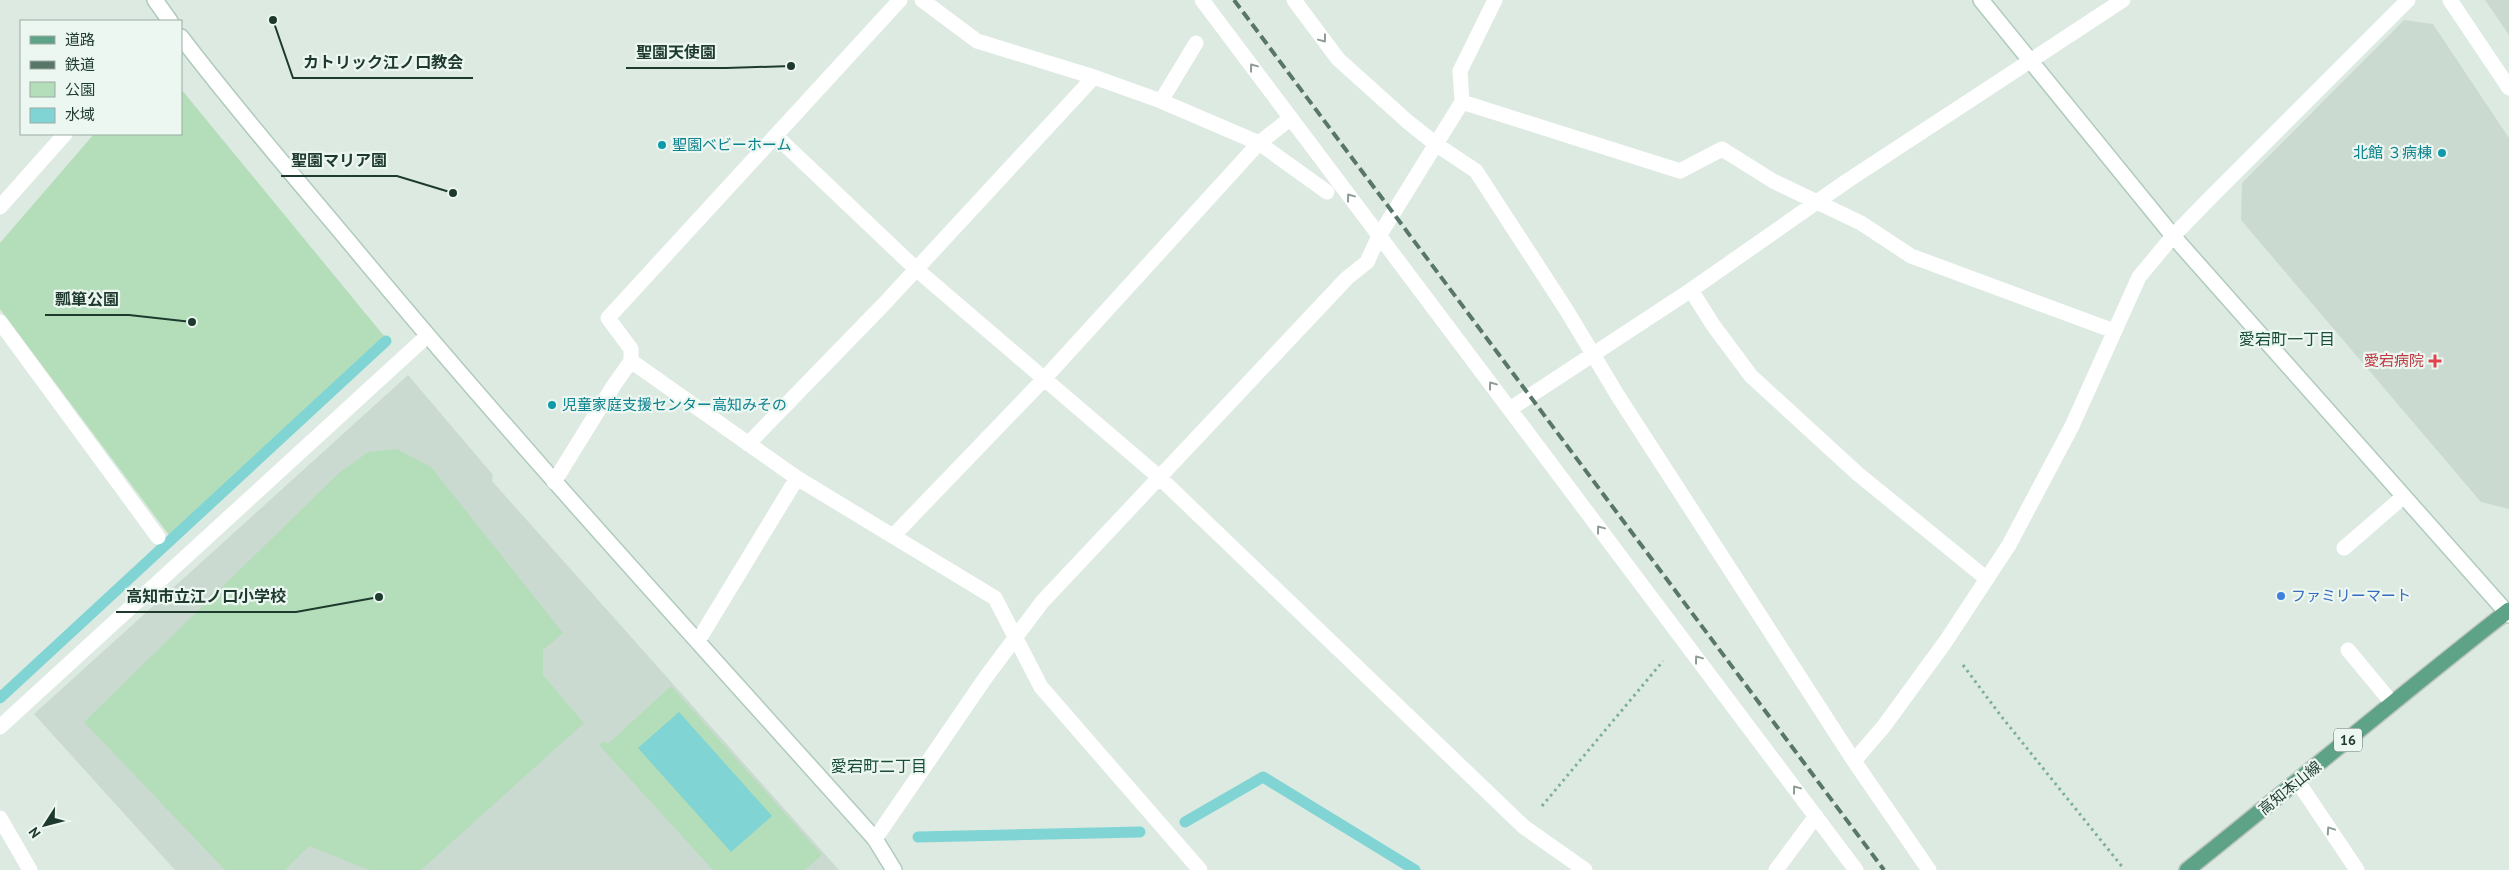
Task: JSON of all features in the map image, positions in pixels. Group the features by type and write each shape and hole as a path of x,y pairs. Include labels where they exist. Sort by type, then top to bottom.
{"main road":[{"name":"高知本山線","path":"2187,870 2298,782 2392,703 2508,612"}],"street":[{"path":"155,0 166,20"},
{"path":"554,482 614,384 631,361 631,349 608,318 900,0"},
{"path":"922,0 976,42 1094,77 1161,101 1259,143 1327,192"},
{"path":"1202,0 1856,870"},
{"path":"1294,0 1338,59 1437,145 1476,171 1854,760 1930,870"},
{"path":"876,839 986,677 1042,602 1347,278 1367,262 1379,236 1462,102 1460,71 1495,0"},
{"path":"1982,0 2173,236 2403,497 2508,612"},
{"path":"1510,409 1691,290 1816,202 2123,0"},
{"path":"1854,760 1884,726 1946,641 1987,579 2035,500 2072,426 2139,277 2173,236 2408,0"},
{"path":"2450,0 2509,88"},
{"path":"182,38 222,90 427,336 554,482 876,839 894,870"},
{"path":"1161,101 1196,43"},
{"path":"748,444 916,269 1094,77"},
{"path":"1462,102 1680,171 1722,149 1773,181 1861,223 1912,256 2114,331"},
{"path":"892,536 1044,379 1259,143 1291,118"},
{"path":"0,207 64,135"},
{"path":"776,136 916,269 1158,477 1524,827 1585,870"},
{"path":"1691,290 1751,376 1858,474 1987,579"},
{"path":"0,322 158,537"},
{"path":"0,727 427,336"},
{"path":"631,361 797,478 995,598 1017,637 1041,687 1200,870"},
{"path":"698,641 797,478"},
{"path":"2344,548 2403,497"},
{"path":"2348,650 2392,703"},
{"path":"2298,782 2358,870"},
{"path":"1776,870 1816,816"},
{"path":"0,818 30,870"}],"path":[{"path":"1946,641 2001,716 2124,869"},
{"path":"1524,827 1666,658"}],"shaded area":[{"path":"2485,0 2509,0 2509,35"},
{"name":"愛宕病院","path":"2404,20 2433,24 2509,138 2509,509 2481,502 2241,220 2242,183"},
{"path":"408,375 493,475 492,481 839,870 175,870 34,714"}],"green space":[{"path":"182,90 384,336 169,535 0,309 0,243 93,135 182,135"},
{"path":"397,449 431,467 563,633 543,650 543,675 584,723 421,870 369,870 309,846 285,870 225,870 84,722 339,473 368,452"},
{"path":"671,686 822,855 805,870 713,870 599,745 603,741 608,744"}],"water":[{"path":"679,712 772,816 731,852 638,748"}],"waterway":[{"path":"0,698 386,341"},
{"path":"1185,822 1263,777 1415,870"},
{"path":"918,837 1140,832"}],"railway":[{"path":"1234,0 1884,870"}],"place":[{"name":"カトリック江ノ口教会","path":"273,20"},
{"name":"聖園天使園","path":"791,66"},
{"name":"聖園ベビーホーム","path":"662,145"},
{"name":"北館 ３病棟","path":"2442,153"},
{"name":"聖園マリア園","path":"453,193"},
{"name":"瓢箪公園","path":"192,322"},
{"name":"愛宕病院","path":"2435,361"},
{"name":"児童家庭支援センター高知みその","path":"552,405"},
{"name":"ファミリーマート","path":"2281,596"},
{"name":"高知市立江ノ口小学校","path":"379,597"}],"district":[{"name":"愛宕町一丁目","path":"2287,339"},
{"name":"愛宕町二丁目","path":"879,766"}]}
